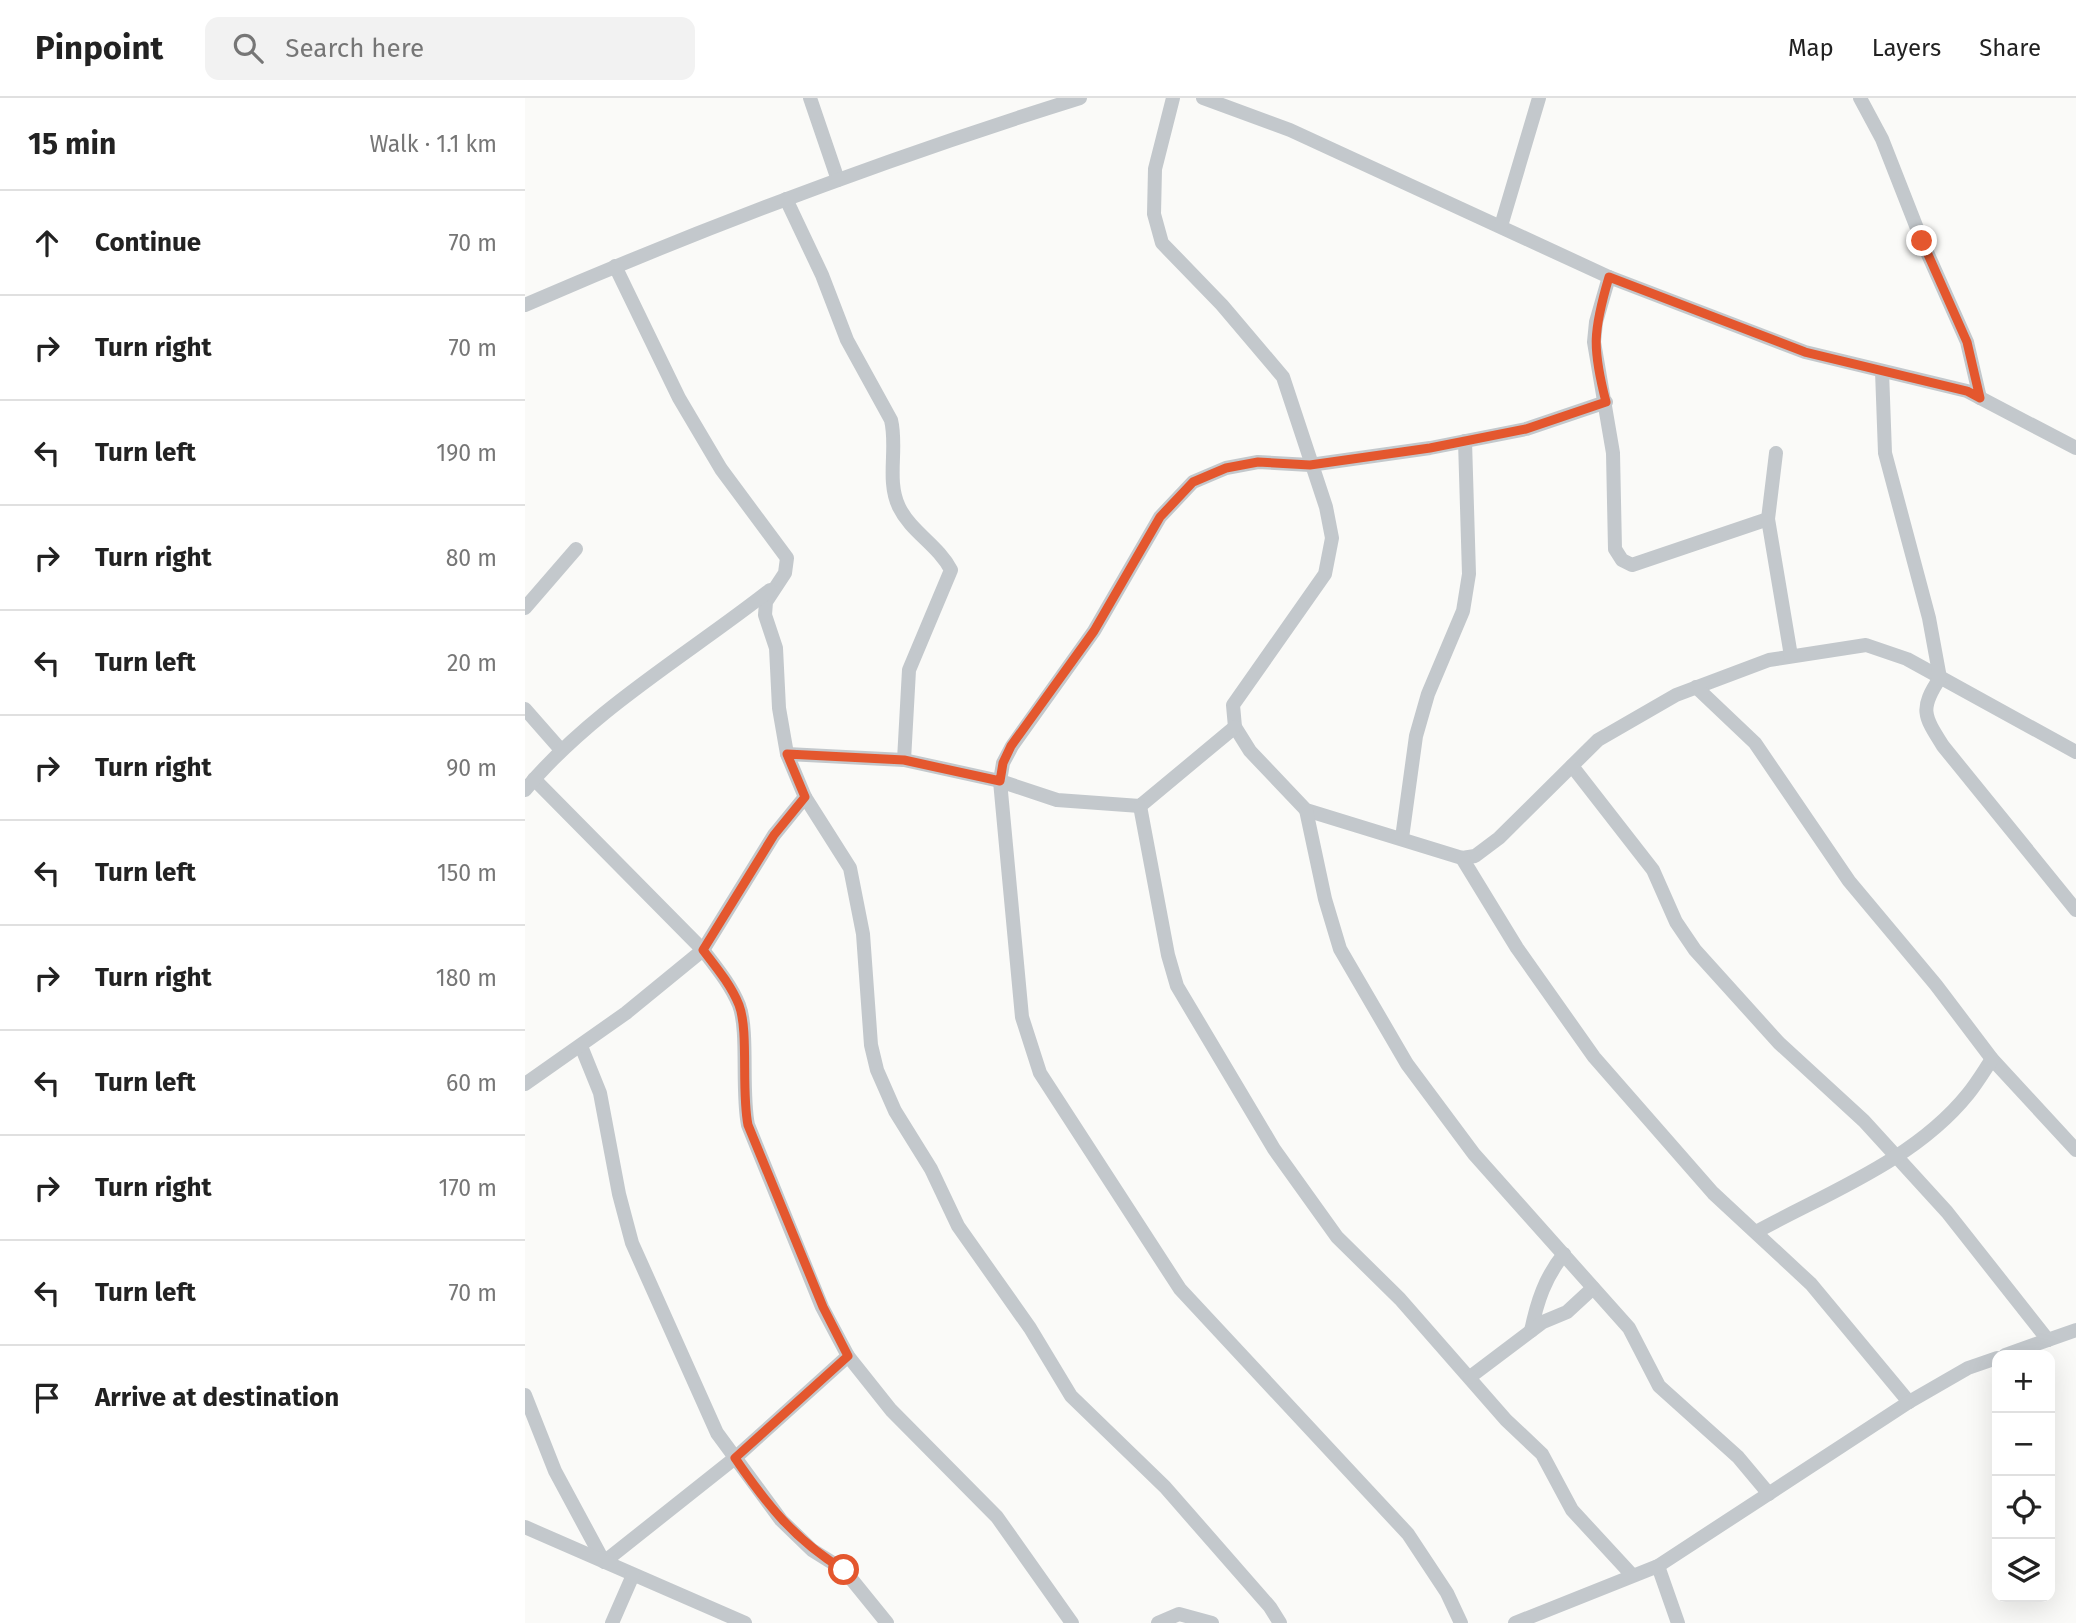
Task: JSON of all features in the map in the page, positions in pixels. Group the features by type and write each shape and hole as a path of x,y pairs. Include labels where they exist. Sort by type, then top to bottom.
{"street":[{"path":"810,98 838,180"},
{"path":"525,305 615,266 786,199 1080,98"},
{"path":"1173,98 1154,169 1154,214 1162,243 1223,305 1283,377 1326,507 1332,538 1325,574 1233,705 1235,727 1250,751 1306,810 1462,858 1475,856 1499,838 1598,740 1677,695 1769,660 1866,645 1907,659 2076,752"},
{"path":"1203,98 1290,130 1609,277 1805,352 1967,391 2076,448"},
{"path":"1501,226 1539,98"},
{"path":"1860,98 1882,139 1922,241 1967,342 1980,398"},
{"path":"786,199 823,275 847,340 891,420 895,434 893,480 898,505 911,525 943,555 951,570 909,670 904,760"},
{"path":"615,266 686,410 721,469 787,558 785,573 772,589 597,719 561,750 529,785 703,950 725,979 740,1007 744,1104 751,1135 823,1307 848,1356 891,1410 997,1517 1072,1623"},
{"path":"1609,277 1596,322 1594,341 1595,360 1606,402 1613,453 1615,549 1622,561 1632,565 1768,519"},
{"path":"1882,371 1885,453 1929,618 1940,678 1926,699 1925,719 1951,756 2076,910"},
{"path":"1461,1623 1447,1593 1408,1534 1179,1289 1040,1073 1022,1017 1000,781 1003,763 1011,746 1094,631 1160,517 1193,482 1226,468 1258,462 1310,465 1465,441 1526,429 1606,402"},
{"path":"1402,838 1416,736 1428,694 1463,611 1469,574 1465,441"},
{"path":"1776,453 1768,519 1773,563 1791,656"},
{"path":"525,608 576,549"},
{"path":"772,589 765,615 776,648 779,708 787,754 805,797 851,868 863,934 868,1020 877,1070 895,1111 931,1169 958,1226 1030,1328 1071,1396 1165,1487 1270,1607 1280,1623"},
{"path":"1696,687 1755,743 1849,881 1936,985 1992,1059 2076,1150"},
{"path":"525,709 561,750"},
{"path":"787,754 904,760 1000,781 1057,800 1140,806 1235,727"},
{"path":"1572,766 1653,870 1676,922 1695,950 1779,1044 1864,1121 1947,1212 2048,1340"},
{"path":"525,1084 581,1046 703,950 774,835 805,797"},
{"path":"1140,806 1168,955 1177,986 1195,1021 1307,1199 1337,1237 1400,1299 1506,1420 1542,1454 1558,1479 1572,1510 1632,1575"},
{"path":"1306,810 1325,899 1340,949 1407,1064 1474,1154 1629,1328 1659,1386 1738,1457 1769,1494"},
{"path":"1462,858 1517,948 1594,1057 1713,1193 1811,1284 1909,1402"},
{"path":"581,1046 600,1093 619,1194 632,1243 717,1433 781,1520 812,1550 844,1570 887,1623"},
{"path":"1756,1232 1896,1156 1939,1124 1967,1096 1992,1059"},
{"path":"1531,1331 1538,1299 1553,1267 1565,1254"},
{"path":"1470,1377 1531,1331 1567,1312 1593,1288"},
{"path":"2019,1350 2076,1330"},
{"path":"604,1562 735,1458 848,1356"},
{"path":"1515,1623 1658,1566 1909,1402 1968,1368 1992,1360"},
{"path":"525,1395 555,1471 604,1562"},
{"path":"525,1527 745,1623"},
{"path":"1658,1566 1678,1623"},
{"path":"612,1623 633,1575"},
{"path":"1159,1623 1179,1614 1205,1622"}],"route":[{"path":"844,1570 812,1550 781,1520 735,1458 848,1356 823,1307 748,1125 744,1104 740,1007 725,979 703,950 774,835 805,797 787,754 904,760 1000,781 1003,763 1011,746 1094,631 1160,517 1193,482 1226,468 1258,462 1310,465 1430,448 1526,429 1606,402 1595,360 1594,341 1596,322 1609,277 1805,352 1967,391 1980,398 1967,342 1922,241"}]}
